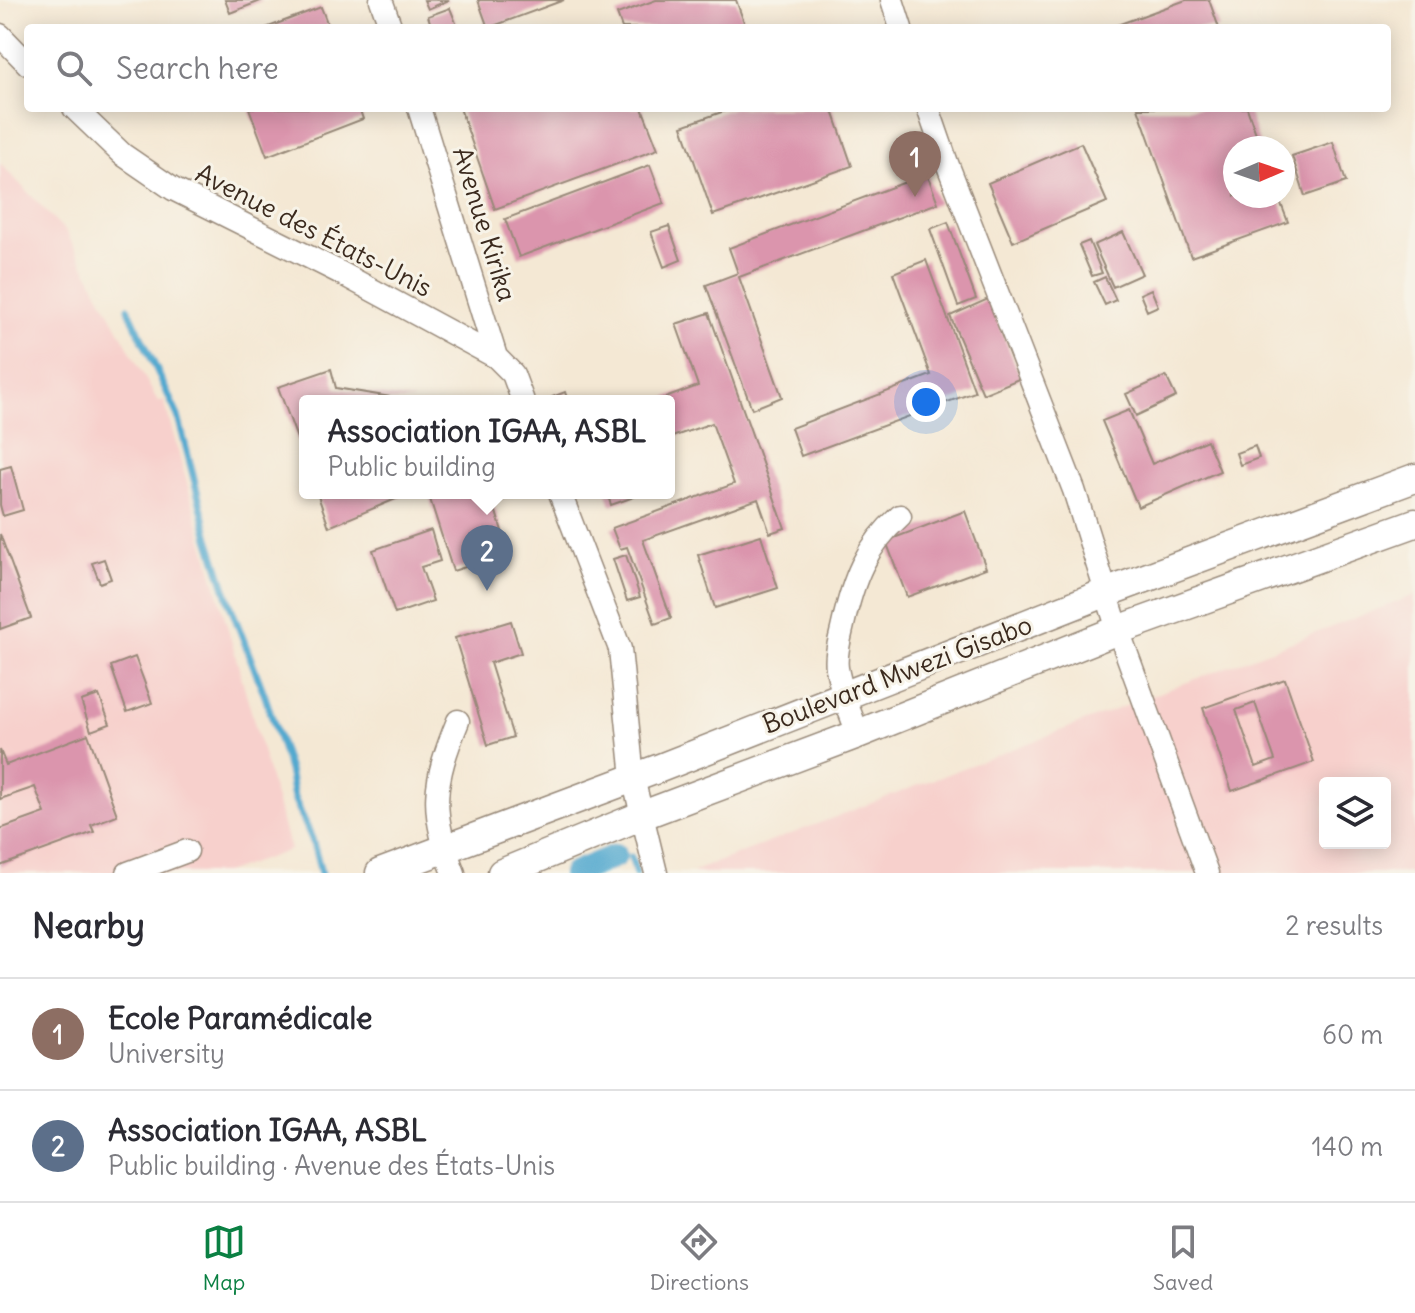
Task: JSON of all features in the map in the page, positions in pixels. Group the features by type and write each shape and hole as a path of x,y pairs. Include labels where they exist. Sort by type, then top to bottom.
{"main road":[{"name":"Boulevard Mwezi Gisabo","path":"386,871 449,862 633,778 1105,593 1415,478"},
{"name":"Boulevard Mwezi Gisabo","path":"502,873 1118,630 1415,523"}],"street":[{"path":"381,0 390,24"},
{"path":"892,0 900,24"},
{"path":"0,35 24,60"},
{"name":"Avenue des États-Unis","path":"78,112 122,154 173,189 339,272 496,357 513,374 521,395"},
{"name":"Avenue Kirika","path":"420,112 496,357"},
{"path":"929,112 1074,490 1105,593 1207,873"},
{"path":"562,499 620,649 633,778 656,873"},
{"path":"858,734 843,695 837,665 838,648 850,592 864,559 880,534 900,516"},
{"path":"449,862 435,810 445,753 458,721"},
{"path":"128,873 187,851"}],"shaded area":[{"path":"0,163 66,232 158,402 164,401 290,850 225,873 0,873"},
{"path":"1415,595 1415,873 694,871"}],"building":[{"path":"225,0 263,0 230,13"},
{"path":"424,0 449,0 428,9"},
{"path":"478,0 564,0 499,24 487,24"},
{"path":"656,0 736,0 745,24 621,24 617,14"},
{"path":"1186,0 1209,0 1218,24 1120,24"},
{"path":"321,7 327,24 276,24"},
{"path":"450,8 456,24 431,24 428,16"},
{"path":"250,112 360,112 363,119 267,156"},
{"path":"461,112 644,112 658,149 495,209"},
{"path":"722,112 833,112 852,166 713,215 682,126"},
{"path":"1139,112 1248,112 1257,136 1223,136 1223,208 1283,208 1288,222 1191,257"},
{"path":"1333,142 1346,182 1305,196 1295,165 1295,155"},
{"path":"1081,143 1107,202 1013,242 988,183"},
{"path":"650,165 664,203 519,257 505,219"},
{"path":"927,174 938,203 739,277 782,397 752,409 706,285 738,273 729,248"},
{"path":"948,222 976,299 958,306 930,229"},
{"path":"669,226 681,260 664,267 651,232"},
{"path":"1123,232 1142,274 1113,287 1094,245"},
{"path":"1089,241 1102,273 1092,276 1079,245"},
{"path":"926,260 975,392 801,456 791,428 931,375 893,273"},
{"path":"1105,277 1116,300 1105,305 1094,282"},
{"path":"1151,289 1158,306 1147,311 1140,294"},
{"path":"988,299 1021,378 983,394 950,316"},
{"path":"709,313 785,528 770,533 758,499 643,540 671,618 655,624 627,547 620,549 612,528 734,484 712,423 675,436 673,395 698,386 676,324"},
{"path":"331,369 336,388 379,395 299,395 299,444 278,387"},
{"path":"1166,376 1176,397 1136,416 1126,394"},
{"path":"1129,410 1152,464 1207,440 1220,471 1138,507 1102,421"},
{"path":"1255,446 1259,458 1240,465 1236,453"},
{"path":"11,466 23,510 3,516 0,469"},
{"path":"319,499 396,499 329,527"},
{"path":"430,499 492,499 509,553 453,571"},
{"path":"609,499 628,499 611,505"},
{"path":"965,511 986,568 907,597 886,541"},
{"path":"431,530 440,561 421,567 433,601 395,614 373,550"},
{"path":"0,534 31,618 0,629"},
{"path":"761,535 778,588 715,608 698,555"},
{"path":"626,555 640,597 627,601 613,559"},
{"path":"104,559 111,579 100,583 92,563"},
{"path":"511,621 521,653 490,663 513,737 488,745 455,638"},
{"path":"135,657 152,703 127,712 111,666"},
{"path":"1285,679 1314,762 1232,791 1203,708","holes":["1255,703 1275,760 1256,767 1236,710"]},
{"path":"99,695 110,724 91,731 81,701"},
{"path":"88,734 117,815 91,825 94,832 0,866 0,829 45,813 35,787 0,799 0,750 6,765"}],"waterway":[{"path":"128,308 178,416 209,538 265,696 289,770 294,798 312,839 321,873"},
{"path":"574,873 615,856"},
{"path":"631,857 636,873"}],"place":[{"name":"Ecole Paramédicale","path":"915,197"},
{"name":"Association IGAA, ASBL","path":"487,591"}]}
